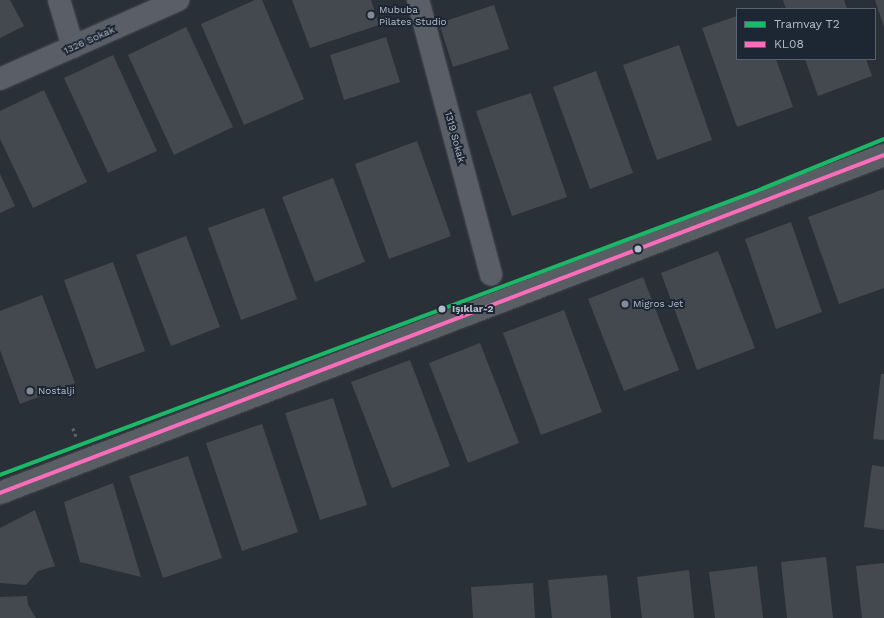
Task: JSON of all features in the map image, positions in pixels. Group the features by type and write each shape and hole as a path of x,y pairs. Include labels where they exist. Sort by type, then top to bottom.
{"street":[{"path":"58,0 73,47"},
{"name":"1326 Sokak","path":"0,79 178,0"},
{"name":"1319 Sokak","path":"418,0 491,274"},
{"path":"0,493 884,155"}],"building":[{"path":"0,0 10,0 24,26 0,38"},
{"path":"255,0 262,0 304,99 244,125 201,24"},
{"path":"292,0 371,0 379,25 310,48"},
{"path":"783,0 844,0 847,8 786,8"},
{"path":"875,0 884,0 884,27"},
{"path":"494,5 509,49 453,67 439,23"},
{"path":"736,16 736,60 776,60 793,107 737,127 702,28"},
{"path":"186,27 233,127 174,155 128,55"},
{"path":"386,37 400,82 344,100 330,55"},
{"path":"679,45 712,140 657,160 623,65"},
{"path":"113,55 157,151 108,173 64,78"},
{"path":"805,60 866,60 872,76 818,96"},
{"path":"596,71 633,173 590,189 553,87"},
{"path":"44,90 87,182 33,208 0,139 0,111"},
{"path":"531,93 567,197 512,216 476,111"},
{"path":"417,141 451,236 389,259 355,164"},
{"path":"0,174 15,206 0,213"},
{"path":"333,178 365,262 315,282 282,197"},
{"path":"884,189 884,288 839,304 808,217"},
{"path":"264,208 297,299 241,320 208,228"},
{"path":"791,222 822,312 776,329 745,239"},
{"path":"186,236 220,327 171,346 136,255"},
{"path":"718,251 755,348 697,370 661,273"},
{"path":"113,262 145,351 96,369 64,280"},
{"path":"643,277 679,370 624,391 588,299"},
{"path":"42,295 75,383 20,404 0,350 0,311"},
{"path":"564,310 602,412 541,435 503,333"},
{"path":"480,343 519,443 468,463 429,363"},
{"path":"410,360 450,466 392,488 351,382"},
{"path":"881,374 884,374 884,440 873,439"},
{"path":"333,398 367,505 320,520 285,413"},
{"path":"262,424 298,532 242,551 206,443"},
{"path":"188,456 222,558 163,578 129,476"},
{"path":"872,465 884,467 884,530 864,527"},
{"path":"113,483 141,577 80,562 64,502"},
{"path":"35,510 55,566 38,571 26,585 0,583 0,528"},
{"path":"826,557 833,618 787,618 781,562"},
{"path":"884,563 884,618 862,618 856,566"},
{"path":"757,566 763,618 715,618 709,572"},
{"path":"689,570 694,618 642,618 637,577"},
{"path":"607,575 611,618 552,618 548,580"},
{"path":"533,583 535,618 473,618 471,587"},
{"path":"27,596 28,605 36,618 0,618 0,597"}],"tram line":[{"name":"T2","path":"0,475 754,192 884,139"}],"transit line":[{"name":"KL08","path":"0,493 884,155"}],"place":[{"name":"Mububa Pilates Studio","path":"371,15"},
{"name":"Migros Jet","path":"625,304"},
{"name":"Işıklar-2","path":"442,309"},
{"name":"Nostalji","path":"30,391"}]}
